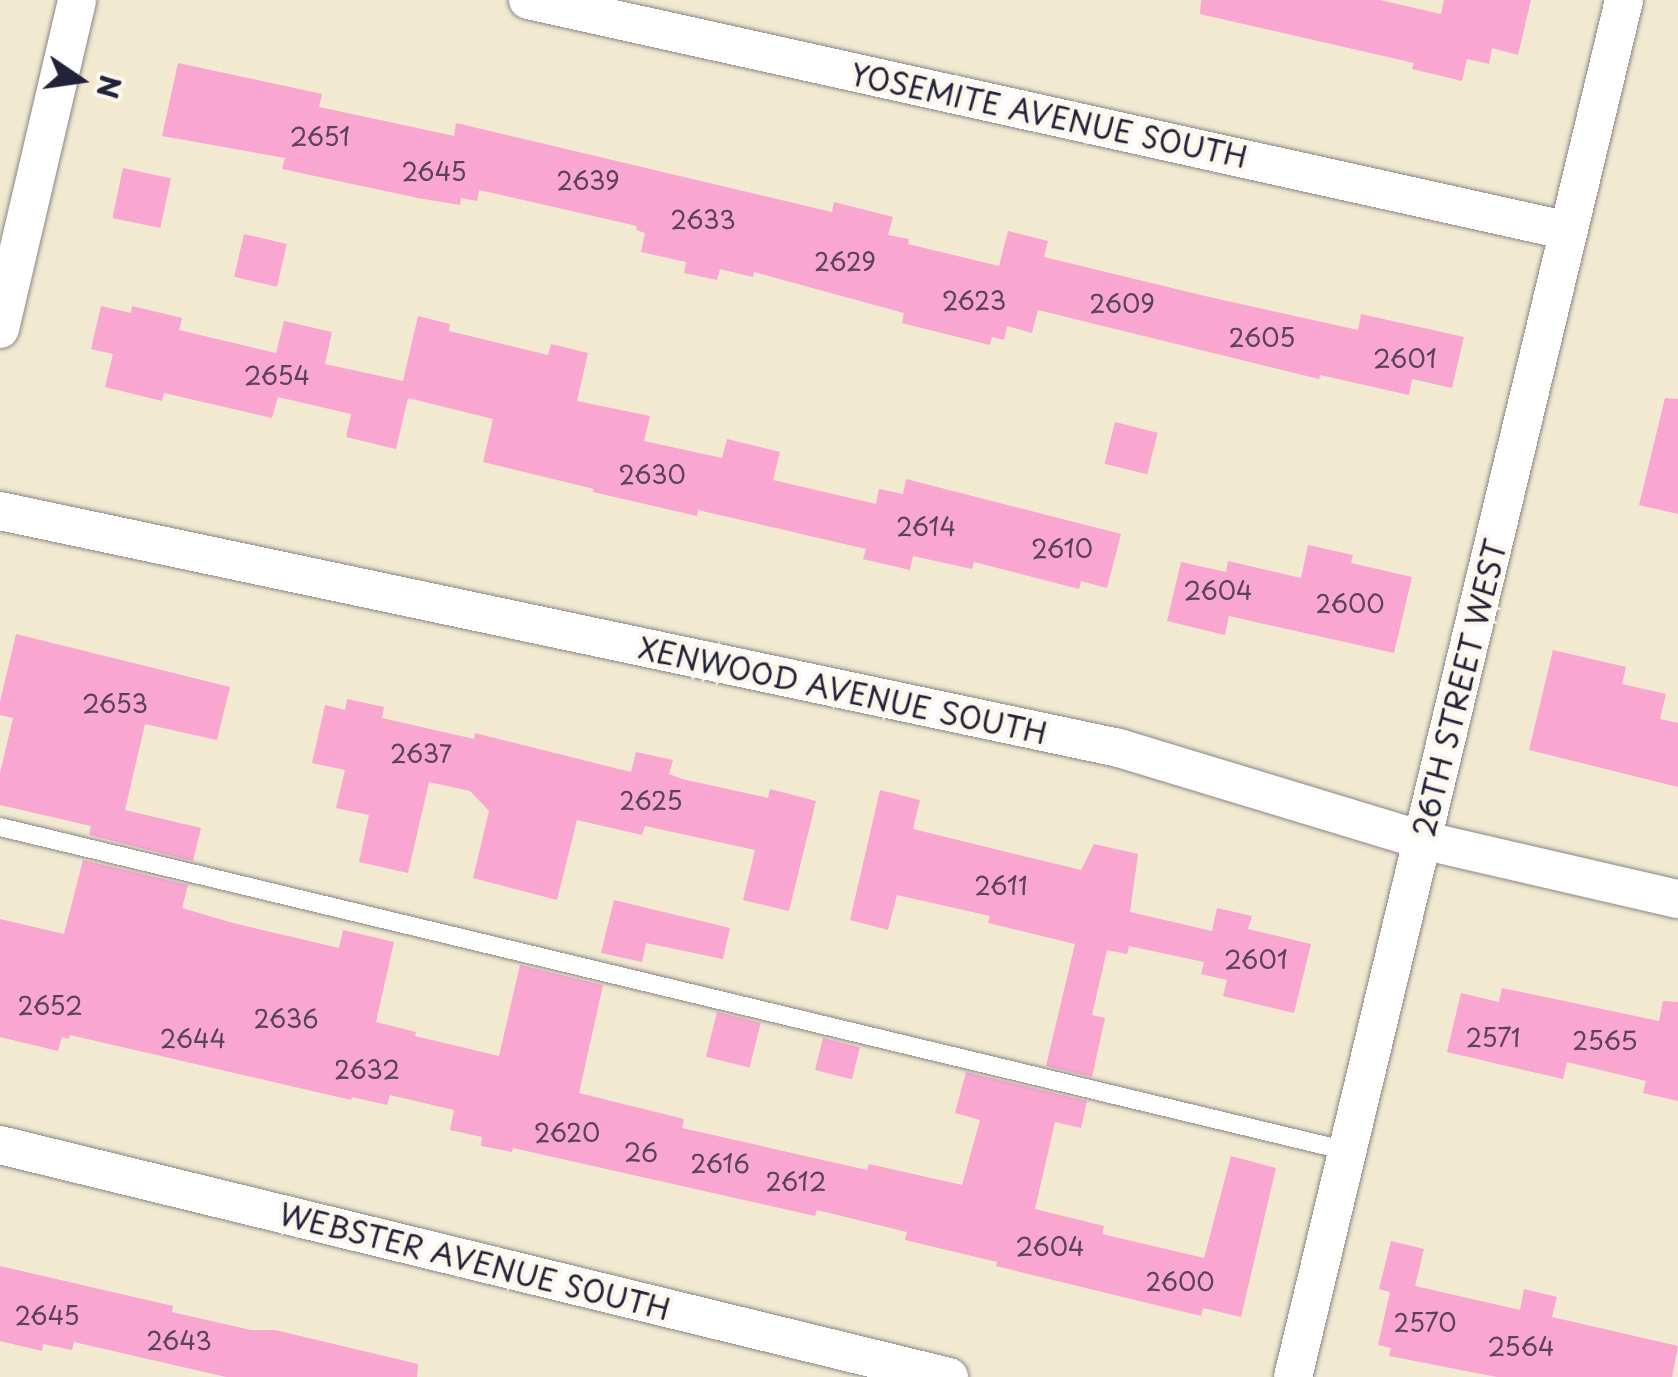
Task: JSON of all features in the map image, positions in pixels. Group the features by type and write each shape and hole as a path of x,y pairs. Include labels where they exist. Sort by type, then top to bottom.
{"street":[{"path":"0,329 77,0"},
{"name":"YOSEMITE AVENUE SOUTH","path":"528,0 1569,231"},
{"name":"26TH STREET WEST","path":"1294,1377 1624,0"},
{"name":"XENWOOD AVENUE SOUTH","path":"0,512 1120,748 1422,840 1678,899"},
{"name":"WEBSTER AVENUE SOUTH","path":"0,1145 949,1377"}],"lane":[{"path":"0,828 1347,1151"}],"building":[{"path":"1201,0 1380,0 1441,14 1444,0 1531,0 1518,55 1492,48 1489,64 1467,59 1462,81 1412,69 1414,63 1200,14"},
{"path":"178,63 322,94 319,107 454,136 456,123 832,212 834,202 893,217 888,235 909,239 908,244 999,266 1008,231 1048,241 1044,257 1205,296 1358,330 1361,314 1464,337 1452,388 1412,379 1409,395 1320,375 1319,379 1038,310 1032,333 1007,326 1004,340 992,337 990,345 902,323 904,313 754,272 753,277 720,269 717,280 684,273 686,262 641,252 645,233 636,230 637,226 479,190 477,201 461,198 460,205 418,198 282,169 285,158 162,136"},
{"path":"123,168 171,178 160,228 112,218"},
{"path":"244,234 287,244 277,287 234,277"},
{"path":"101,306 131,313 132,306 182,318 179,330 276,353 284,321 332,332 325,364 403,381 418,316 450,324 449,331 548,355 551,344 588,353 577,401 650,416 644,441 722,458 727,439 780,452 773,480 876,504 879,489 903,494 906,479 1121,534 1107,588 1081,581 1079,589 974,562 972,569 913,556 910,570 863,559 866,549 698,510 697,516 483,462 493,419 408,398 396,449 346,437 351,414 278,397 272,418 164,393 162,401 105,387 113,354 91,349"},
{"path":"1665,398 1678,399 1678,514 1639,505"},
{"path":"1115,422 1158,433 1147,474 1105,464"},
{"path":"1308,545 1353,555 1351,563 1412,577 1394,653 1229,616 1225,635 1167,621 1181,562 1226,572 1228,561 1301,578"},
{"path":"16,634 230,687 217,740 145,724 125,810 201,828 193,861 89,835 91,826 0,805 0,773 13,718 0,715 0,702"},
{"path":"1553,650 1626,667 1622,684 1666,694 1660,719 1678,723 1678,787 1529,750"},
{"path":"347,699 384,707 382,718 474,739 475,733 631,772 636,752 673,760 669,774 682,779 768,798 770,789 816,801 789,911 743,900 755,850 645,826 642,835 577,820 557,900 473,878 489,811 470,791 429,782 408,873 359,862 369,815 336,808 345,770 312,763 325,705 345,710"},
{"path":"880,790 920,800 913,829 1081,870 1094,844 1138,854 1130,912 1212,931 1217,908 1252,916 1248,929 1311,944 1294,1013 1223,996 1227,980 1201,974 1204,962 1129,946 1127,954 1107,950 1092,1015 1105,1018 1092,1077 1046,1066 1075,944 988,923 990,916 897,895 888,930 850,920"},
{"path":"83,860 188,885 182,908 233,923 339,948 343,930 394,942 376,1022 416,1032 415,1036 499,1056 520,965 603,985 579,1093 684,1119 682,1128 867,1170 869,1164 962,1185 980,1120 955,1113 966,1072 1087,1101 1081,1128 1055,1122 1035,1209 1104,1226 1102,1234 1204,1258 1231,1156 1276,1168 1241,1317 1203,1308 1201,1316 996,1266 997,1262 905,1240 907,1232 817,1210 815,1216 513,1148 512,1152 481,1146 482,1137 450,1130 454,1110 390,1095 387,1105 352,1097 351,1100 70,1035 69,1039 62,1037 58,1051 0,1037 0,919 64,934"},
{"path":"614,900 730,928 723,959 646,943 642,962 601,953"},
{"path":"1502,988 1659,1021 1663,1001 1678,1002 1678,1101 1643,1093 1646,1081 1567,1062 1563,1079 1447,1052 1461,993 1499,1002"},
{"path":"717,1012 761,1023 750,1068 706,1057"},
{"path":"823,1038 860,1047 852,1079 815,1070"},
{"path":"1391,1241 1424,1249 1415,1286 1520,1310 1524,1289 1557,1297 1552,1317 1678,1346 1672,1377 1497,1377 1389,1356 1391,1348 1378,1345 1390,1292 1379,1289"},
{"path":"0,1266 173,1306 172,1312 251,1330 275,1330 418,1364 417,1377 226,1377 74,1342 72,1350 43,1344 42,1351 0,1341"}]}
